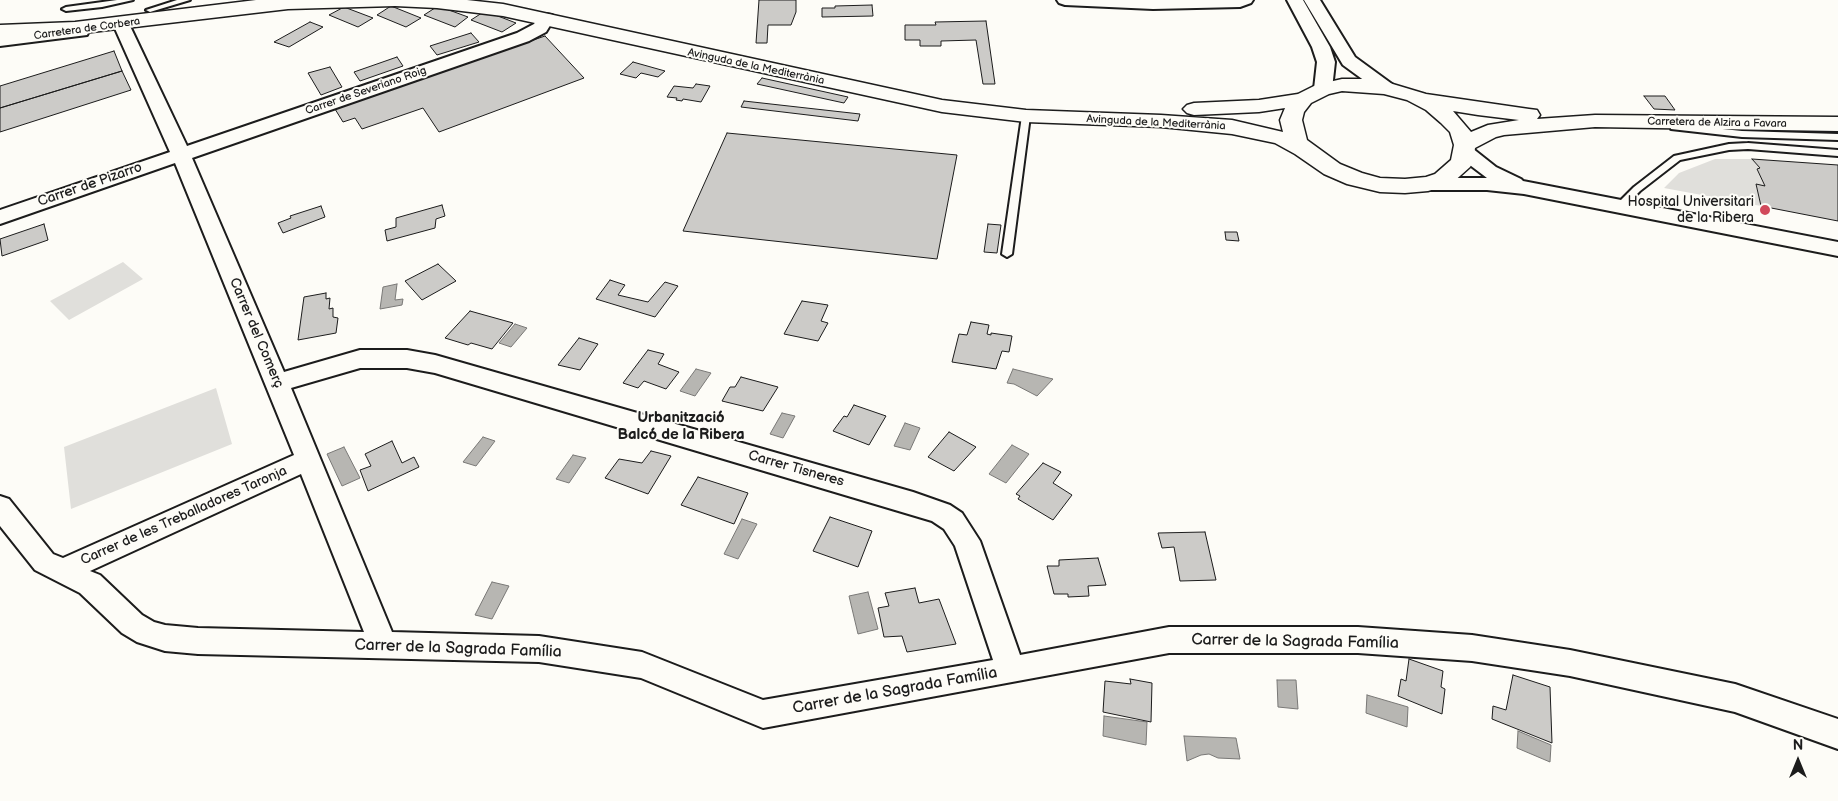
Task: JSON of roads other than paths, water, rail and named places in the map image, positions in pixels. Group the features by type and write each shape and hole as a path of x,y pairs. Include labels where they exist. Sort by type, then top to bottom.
{"main road":[{"path":"3,38 75,28 226,0"},
{"name":"Avinguda de la Mediterrània","path":"157,14 288,3 395,0 469,5 504,10 904,99 950,107 1026,116 1171,122 1232,127 1282,138 1303,149"},
{"name":"Avinguda de la Mediterrània","path":"503,0 803,66 960,96 1063,105 1203,109 1259,106 1313,94"},
{"path":"0,23 48,24 157,14"},
{"path":"1414,96 1433,106 1449,118 1460,131 1465,148 1462,162 1443,179 1428,184 1405,186 1355,179 1332,169 1303,149 1297,142 1291,120 1294,110 1313,94 1356,85 1386,88 1414,96 1496,111 1601,121"},
{"path":"1465,148 1488,132 1504,128 1601,121"},
{"name":"Carretera de Alzira a Favara","path":"1601,121 1838,124"}],"street":[{"path":"1065,0 1153,4 1240,2 1244,0"},
{"path":"1295,0 1321,47 1326,62 1313,94"},
{"path":"1312,0 1338,46 1349,60 1386,88"},
{"name":"Carretera de Corbera","path":"3,38 121,24 157,14"},
{"name":"Carrer de Severiano Roig","path":"180,154 523,37 540,28 546,19"},
{"name":"Carrer del Comerç","path":"121,24 180,154 277,383 306,460 383,645"},
{"path":"1465,148 1489,171 1524,188"},
{"name":"Carrer de Pizarro","path":"0,217 180,154"},
{"path":"1428,184 1487,184 1524,188 1838,249"},
{"name":"Carrer Tisneres","path":"277,383 360,359 408,358 445,367 904,500 940,513 953,521 967,541 1012,670"},
{"name":"Carrer de les Treballadores Taronja","path":"62,571 306,460"},
{"name":"Carrer de la Sagrada Família","path":"3,517 44,562 90,584 132,624 147,633 165,638 198,641 539,649 642,665 763,714 1169,640 1358,640 1472,648 1570,663 1735,698 1838,734"}],"lane":[{"path":"66,9 129,0"},
{"path":"157,14 186,0"},
{"path":"1008,254 1026,116"},
{"path":"1601,121 1742,134 1838,137"},
{"path":"1620,206 1637,189 1676,158 1729,147 1748,146 1838,153"}],"place":[{"name":"Hospital Universitari de la Ribera","path":"1765,210"}],"district":[{"name":"Urbanització Balcó de la Ribera","path":"681,426"}]}
